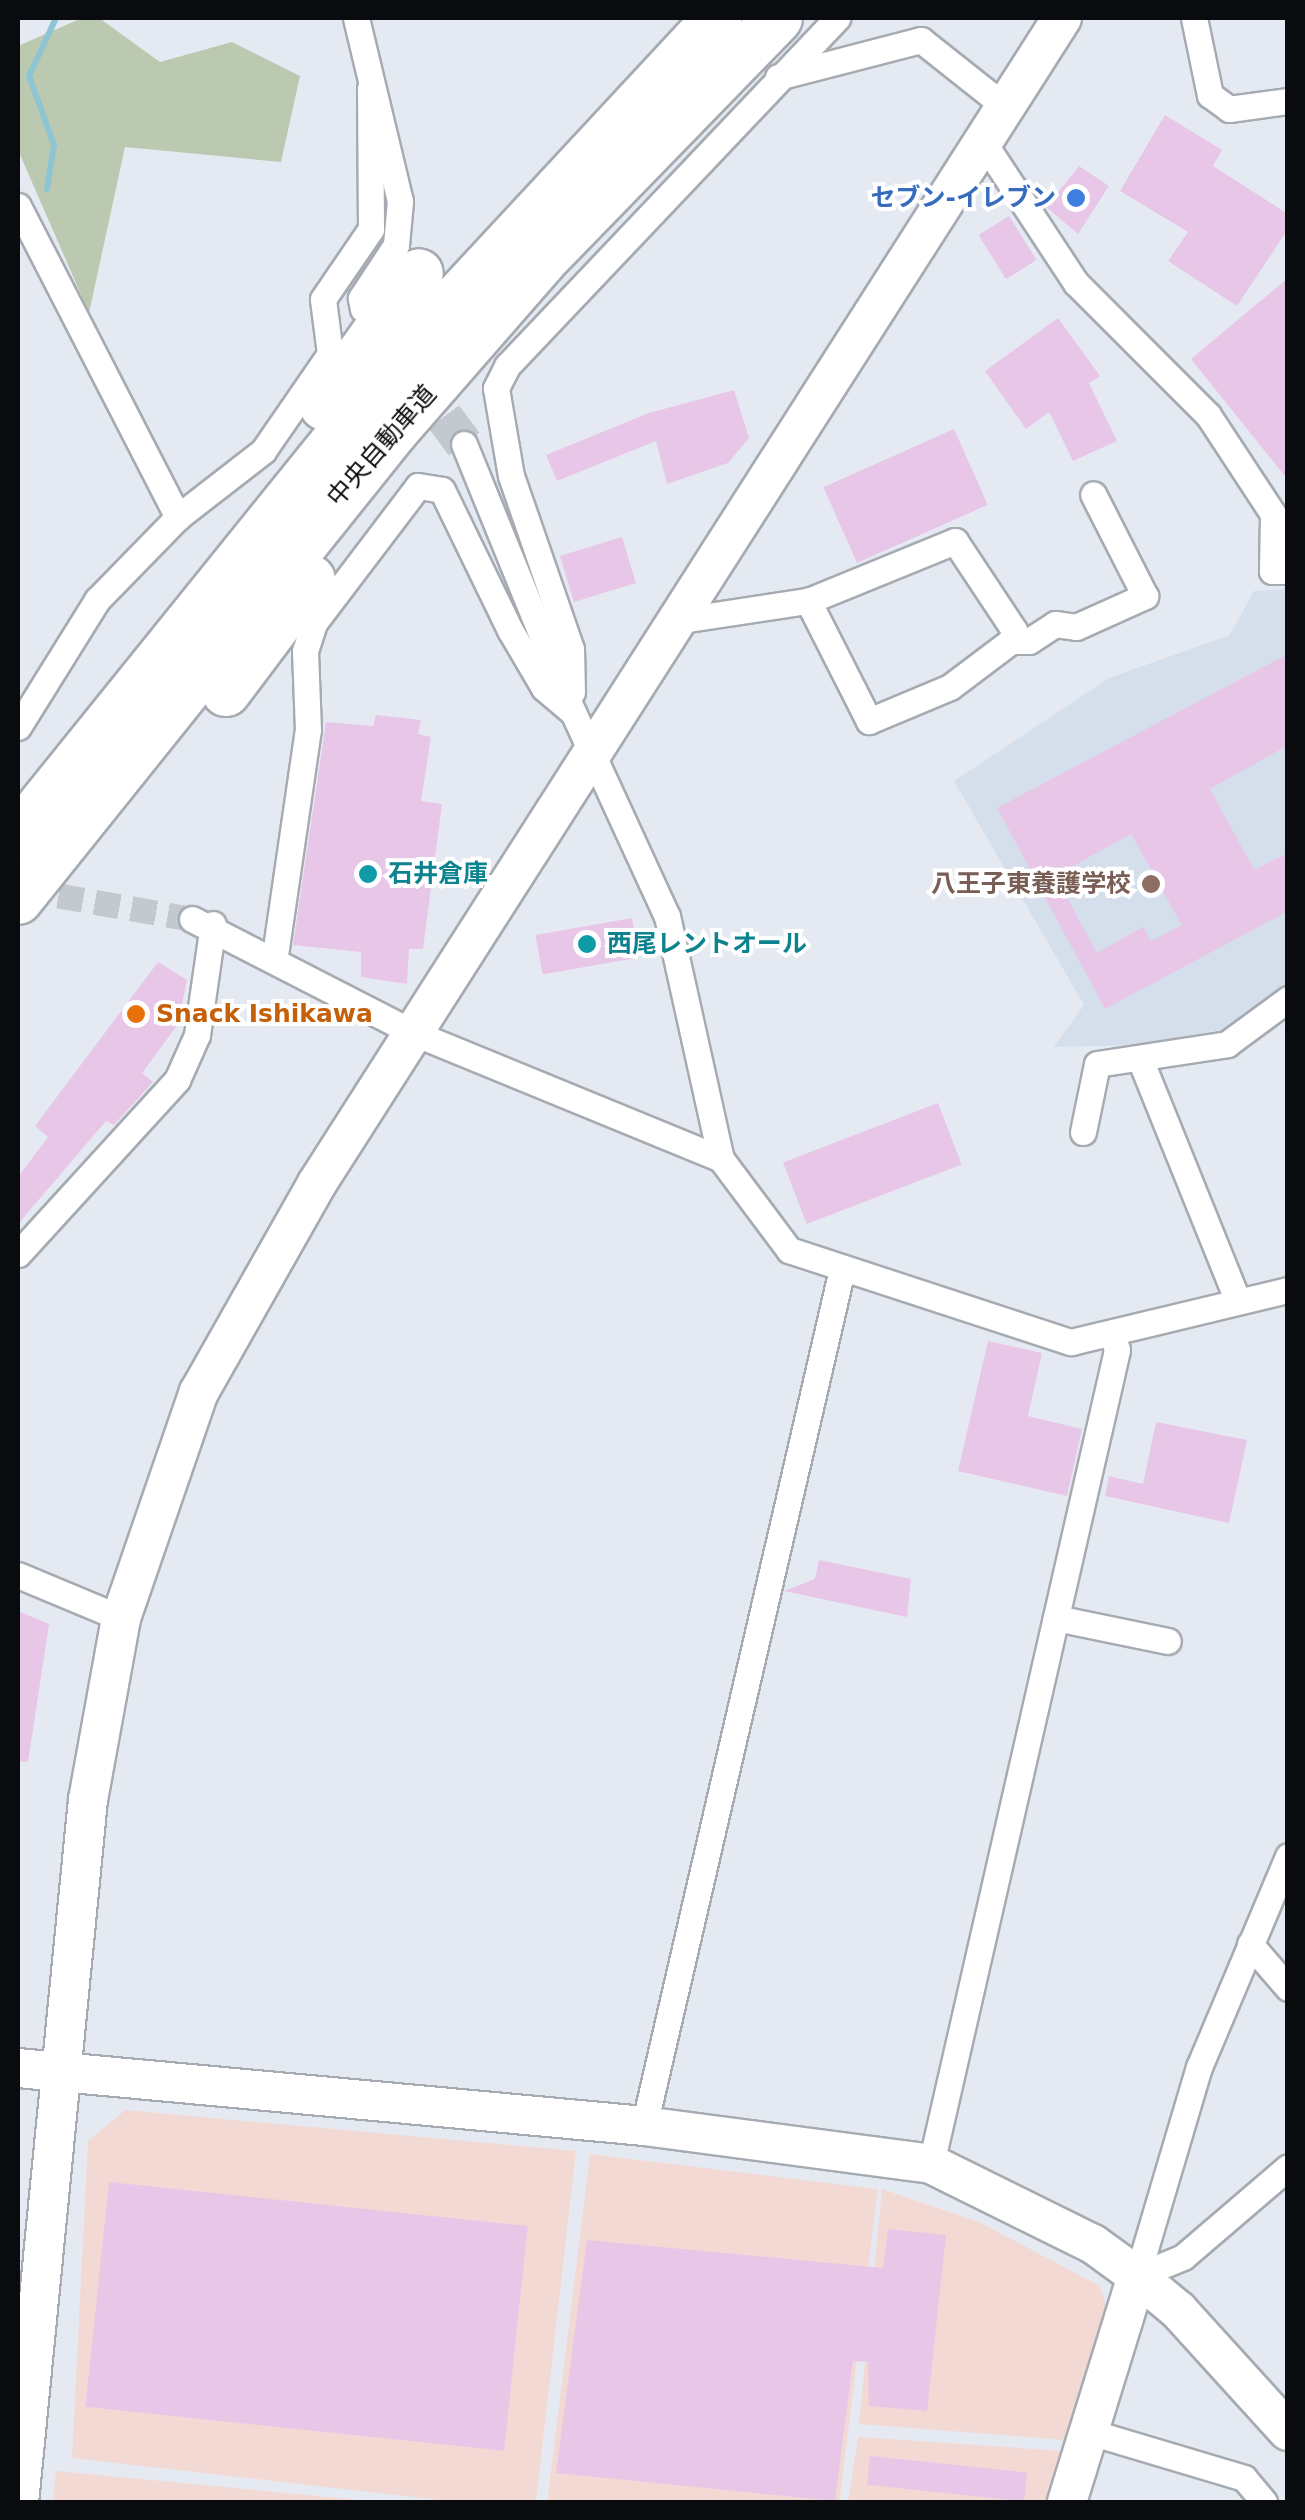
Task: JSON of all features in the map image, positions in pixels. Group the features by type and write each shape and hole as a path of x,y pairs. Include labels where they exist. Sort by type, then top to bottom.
{"highway":[{"name":"中央自動車道","path":"18,836 75,760 410,349 718,18"},
{"name":"中央自動車道","path":"18,900 350,482 543,260 778,18"},
{"path":"226,692 543,260"},
{"path":"75,760 419,274"}],"street":[{"path":"356,18 400,202 396,245 361,298 364,309"},
{"path":"573,712 570,648 511,476 496,388 506,366 838,18"},
{"path":"19,2502 66,2073 88,1800 121,1618 156,1498 231,1324 592,750 1062,18"},
{"path":"1194,18 1210,95 1229,109 1288,100"},
{"path":"778,77 921,40 1004,105"},
{"path":"18,727 97,600 178,517 263,451 330,354 323,299 372,229 370,88"},
{"path":"982,140 1076,283 1208,415 1273,514 1272,571 1288,571"},
{"path":"18,206 178,517"},
{"path":"464,444 573,712 681,959 722,1158 789,1250 1071,1342 1113,1336 1288,1290"},
{"path":"275,955 308,730 309,637 418,486 442,490 518,645 544,688 573,712"},
{"path":"1011,640 1029,641 1054,624 1076,626 1145,596 1093,494"},
{"path":"675,621 808,601 955,540 1014,630 1011,640 950,686 868,721 808,601"},
{"path":"18,1254 177,1080 197,1035 202,922 275,955 414,1033 722,1158"},
{"path":"1083,1132 1097,1064 1228,1044 1288,1000"},
{"path":"1140,1060 1238,1301"},
{"path":"644,2126 842,1270"},
{"path":"931,2164 1117,1350 1113,1336"},
{"path":"18,1575 121,1618"},
{"path":"1056,1618 1168,1641"},
{"path":"1067,2502 1198,2067 1288,1856"},
{"path":"1250,1944 1288,1988"},
{"path":"18,2068 644,2126 931,2164 1093,2244 1138,2276 1180,2311 1288,2431"},
{"path":"1138,2276 1183,2257 1288,2167"},
{"path":"1090,2432 1244,2478 1264,2502"}],"shaded area":[{"name":"八王子東養護学校","path":"1287,589 1287,988 1227,1029 1141,1045 1054,1047 1084,1005 954,781 1109,678 1230,635 1254,591"},
{"path":"125,2110 576,2151 536,2502 457,2502 72,2458 88,2141"},
{"path":"590,2154 878,2189 839,2502 547,2502"},
{"path":"882,2189 979,2222 1100,2286 1107,2309 1065,2440 859,2424"},
{"path":"858,2437 1064,2451 1047,2502 848,2502"},
{"path":"56,2471 381,2502 53,2502"}],"green space":[{"path":"82,18 99,18 160,62 232,42 300,76 281,162 125,147 89,313 18,150 18,46"}],"building":[{"path":"1165,115 1222,150 1213,166 1288,214 1288,229 1237,306 1168,261 1188,232 1120,191"},
{"name":"セブン-イレブン","path":"1079,166 1109,186 1078,234 1046,207"},
{"path":"1009,216 1037,260 1006,279 978,235"},
{"path":"1288,278 1288,480 1191,359"},
{"path":"1058,318 1100,376 1089,383 1117,441 1073,461 1049,412 1026,429 985,371"},
{"path":"734,390 749,438 728,463 667,484 656,441 557,481 546,455 649,413"},
{"path":"954,429 988,505 857,563 823,487"},
{"path":"622,537 636,583 574,602 560,556"},
{"path":"1288,654 1288,745 1210,789 1254,870 1288,853 1288,911 1105,1009 997,808","holes":["1131,834 1182,925 1151,941 1143,927 1097,953 1055,876"]},
{"name":"石井倉庫","path":"376,715 421,720 418,734 431,737 421,801 442,804 423,949 409,949 407,984 361,977 361,952 293,945 326,722 373,726"},
{"name":"西尾レントオール","path":"632,918 639,957 542,974 535,935"},
{"path":"158,962 187,980 178,1024 142,1073 153,1082 114,1125 106,1121 18,1224 18,1177 48,1137 35,1126"},
{"path":"938,1103 962,1165 807,1224 783,1162"},
{"path":"988,1341 1042,1353 1028,1416 1082,1429 1067,1496 958,1471"},
{"path":"1156,1422 1247,1440 1229,1523 1105,1496 1109,1476 1143,1484"},
{"path":"819,1560 911,1579 907,1617 784,1591 815,1579"},
{"path":"18,1611 49,1624 28,1762 18,1761"},
{"path":"109,2182 528,2226 504,2451 85,2407"},
{"path":"888,2229 946,2235 927,2411 869,2406 868,2362 853,2361 835,2501 556,2473 587,2240 883,2268"},
{"path":"870,2456 1027,2473 1024,2501 867,2485"}],"waterway":[{"path":"47,189 54,145 29,76 56,18"}],"tunnel":[{"path":"410,371 464,444"},
{"path":"22,889 192,919"}],"place":[{"name":"セブン-イレブン","path":"1076,198"},
{"name":"石井倉庫","path":"368,874"},
{"name":"八王子東養護学校","path":"1151,884"},
{"name":"西尾レントオール","path":"587,944"},
{"name":"Snack Ishikawa","path":"136,1014"}]}
